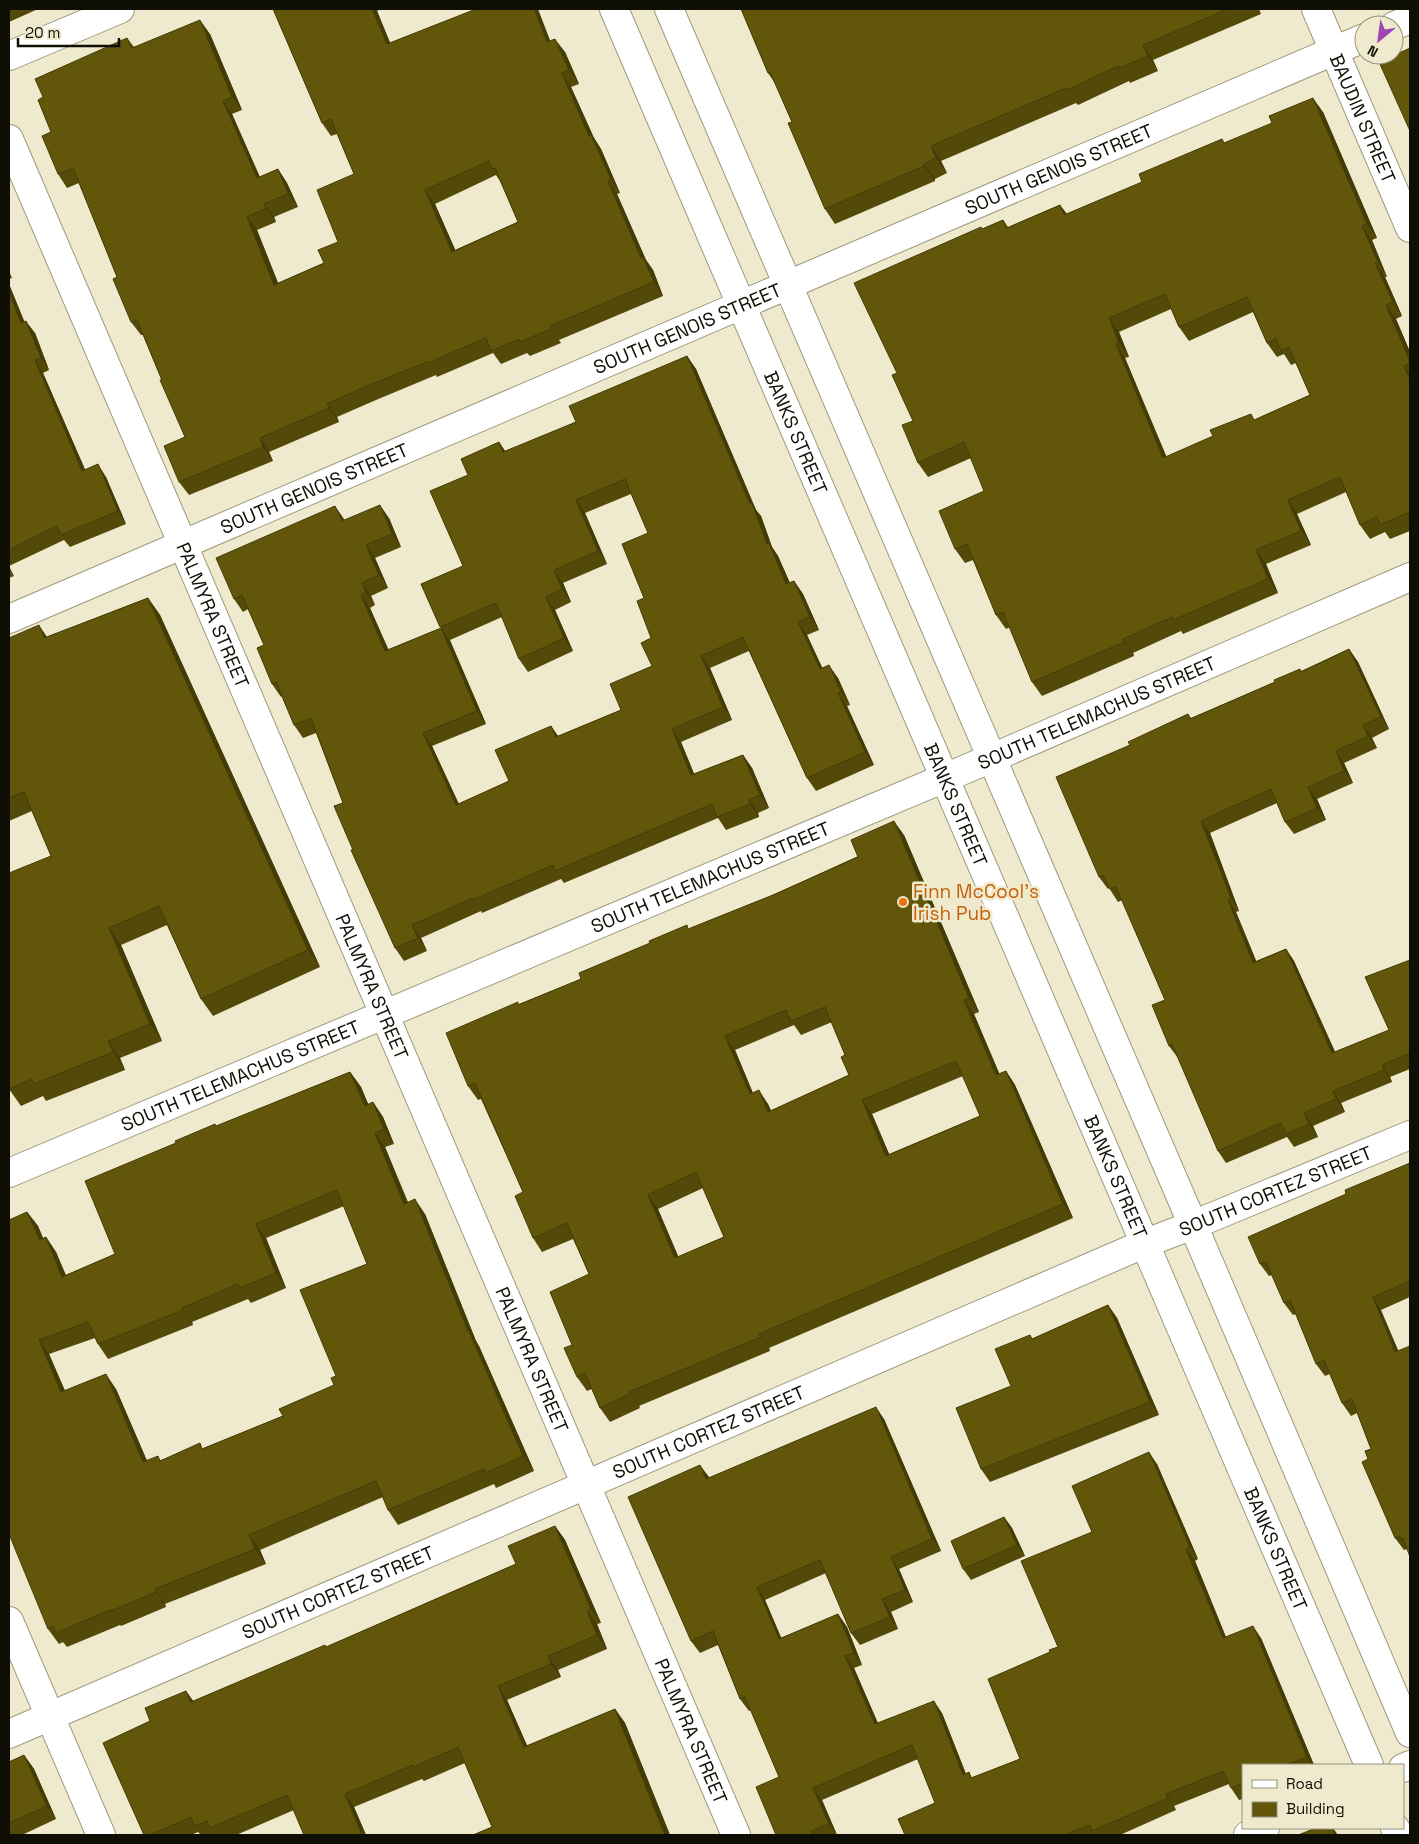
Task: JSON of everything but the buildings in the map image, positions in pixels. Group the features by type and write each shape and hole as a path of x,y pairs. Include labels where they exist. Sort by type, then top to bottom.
{"street":[{"path":"9,56 120,9"},
{"name":"BANKS STREET","path":"614,9 1369,1764"},
{"path":"669,9 1410,1733"},
{"name":"BAUDIN STREET","path":"1316,9 1410,228"},
{"name":"SOUTH GENOIS STREET","path":"9,619 1354,42"},
{"name":"PALMYRA STREET","path":"9,139 736,1835"},
{"name":"SOUTH TELEMACHUS STREET","path":"9,1173 992,758 1410,577"},
{"name":"SOUTH CORTEZ STREET","path":"9,1734 1146,1243 1410,1135"},
{"path":"9,1621 101,1835"},
{"path":"1248,1835 1263,1829"}],"place":[{"name":"Finn McCool's Irish Pub","path":"903,902"}]}
